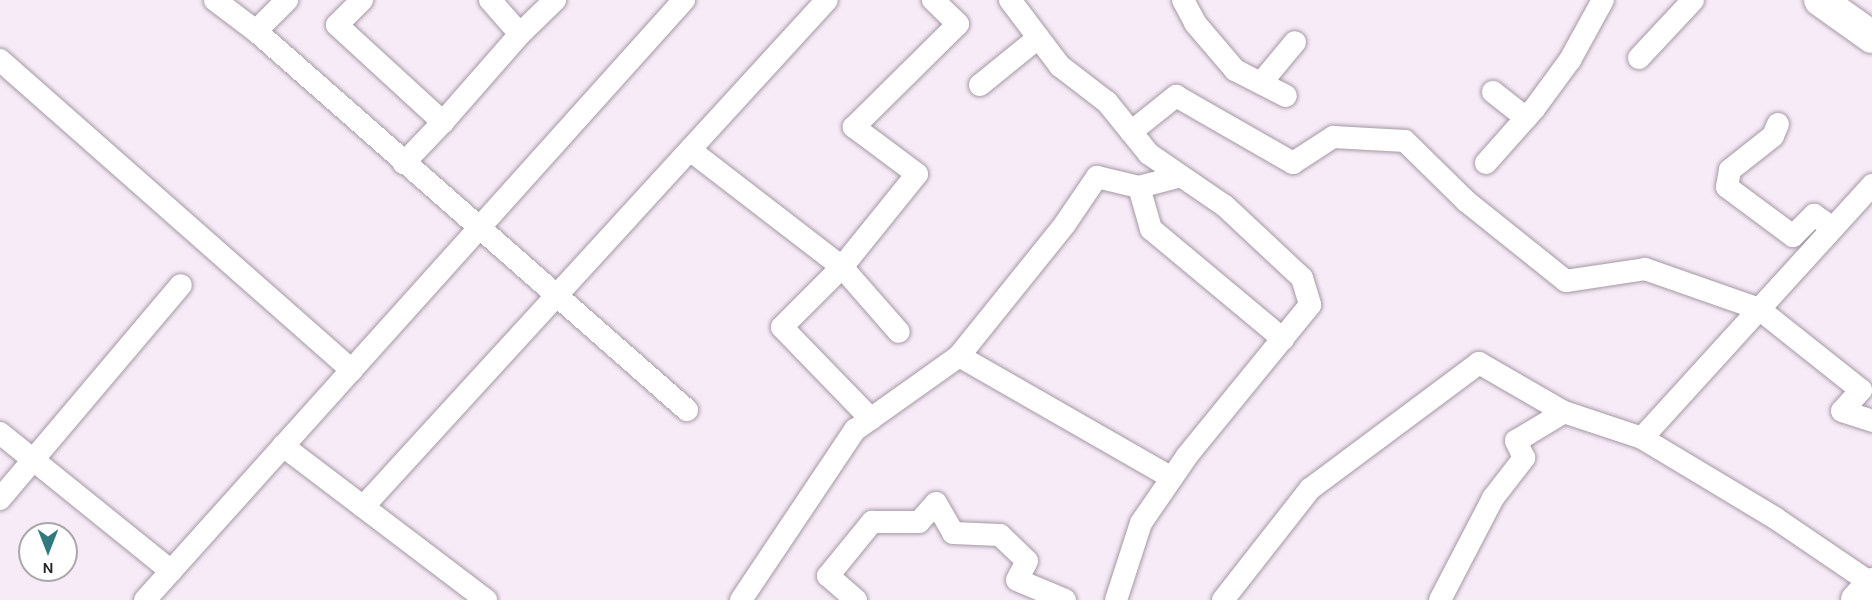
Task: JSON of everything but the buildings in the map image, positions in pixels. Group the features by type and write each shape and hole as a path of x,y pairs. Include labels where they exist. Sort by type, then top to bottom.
{"street":[{"path":"215,0 256,31 478,229 687,410"},
{"path":"256,31 287,0"},
{"path":"362,0 337,25 443,122"},
{"path":"490,0 520,34"},
{"path":"404,163 520,34 555,0"},
{"path":"145,600 684,0"},
{"path":"363,507 827,0"},
{"path":"871,419 782,327 842,267 917,174 854,127 958,24 933,0"},
{"path":"1010,0 1060,66 1107,102 1149,154 1225,206 1302,278 1310,305 1172,478 1141,523 1116,600"},
{"path":"1183,0 1195,23 1235,70 1286,96"},
{"path":"1486,163 1526,118 1570,60 1603,0"},
{"path":"1639,57 1693,0"},
{"path":"1820,0 1872,37"},
{"path":"980,85 1038,38"},
{"path":"1261,83 1295,42"},
{"path":"0,60 352,370"},
{"path":"1493,92 1526,118"},
{"path":"1131,132 1176,96 1293,163 1333,137 1405,141 1466,201 1566,281 1645,269 1759,309 1861,390 1842,411 1872,421"},
{"path":"1778,124 1773,136 1730,170 1727,186 1793,236 1814,215 1833,228"},
{"path":"690,150 842,267 899,332"},
{"path":"741,600 855,430 959,357 1065,224 1097,177 1138,187 1181,176"},
{"path":"1642,438 1872,185"},
{"path":"1138,187 1151,229 1283,339"},
{"path":"0,499 181,285"},
{"path":"959,357 1172,478"},
{"path":"1223,600 1310,489 1479,363 1564,412 1642,438 1775,518 1872,584 1857,600"},
{"path":"1441,600 1493,498 1524,458 1516,441 1564,412"},
{"path":"0,433 171,572"},
{"path":"284,446 486,600"},
{"path":"856,600 828,576 872,522 919,522 936,503 953,533 1000,535 1027,561 1017,580 1065,600"}]}
